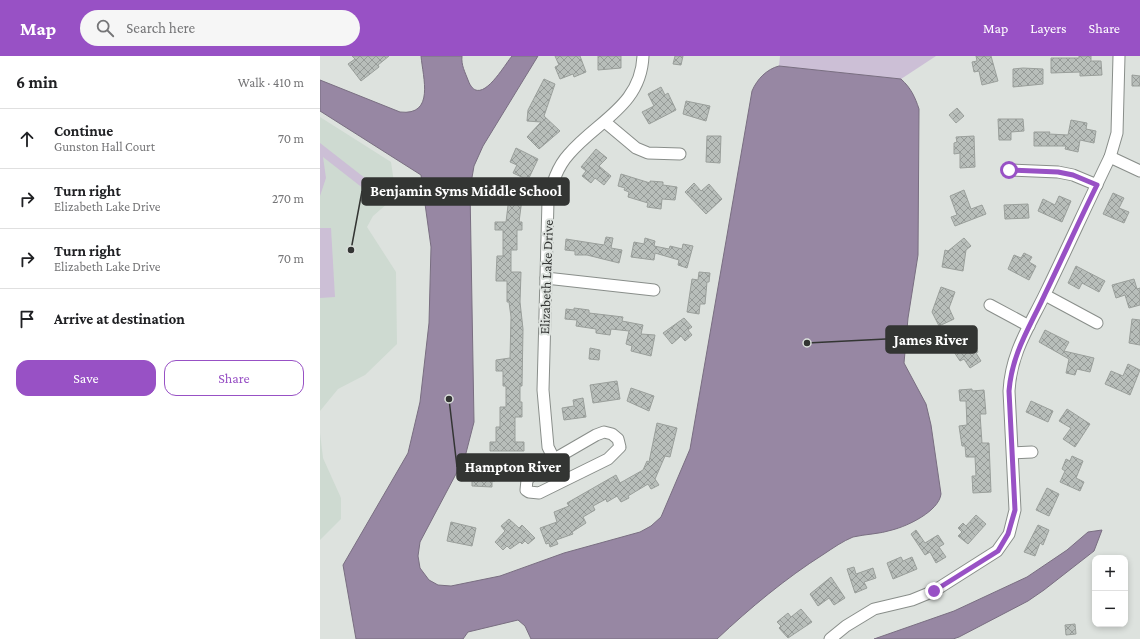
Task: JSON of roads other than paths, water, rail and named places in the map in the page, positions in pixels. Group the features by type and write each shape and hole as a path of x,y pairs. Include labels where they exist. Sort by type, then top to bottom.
{"street":[{"name":"Elizabeth Lake Drive","path":"554,459 548,447 543,390 548,201 552,184 559,168 569,153 605,122 627,100 639,81 643,56"},
{"path":"830,639 846,626 874,609 912,600 934,591 998,551 1008,534 1015,510 1009,391 1010,372 1028,326 1045,295 1110,157 1116,133 1119,56"},
{"path":"605,122 636,148 648,153 680,154"},
{"path":"1110,157 1140,170"},
{"path":"1009,170 1058,172 1073,175 1097,185"},
{"path":"546,278 654,290"},
{"path":"1045,295 1097,323"},
{"path":"990,305 1028,326"},
{"path":"604,432 612,434 618,439 620,447 608,459 538,494 526,490 527,480 531,475 554,459 604,432"},
{"path":"1013,453 1032,452"}],"place":[{"name":"Benjamin Syms Middle School","path":"351,250"},
{"name":"James River","path":"807,343"},
{"name":"Hampton River","path":"449,399"}]}
